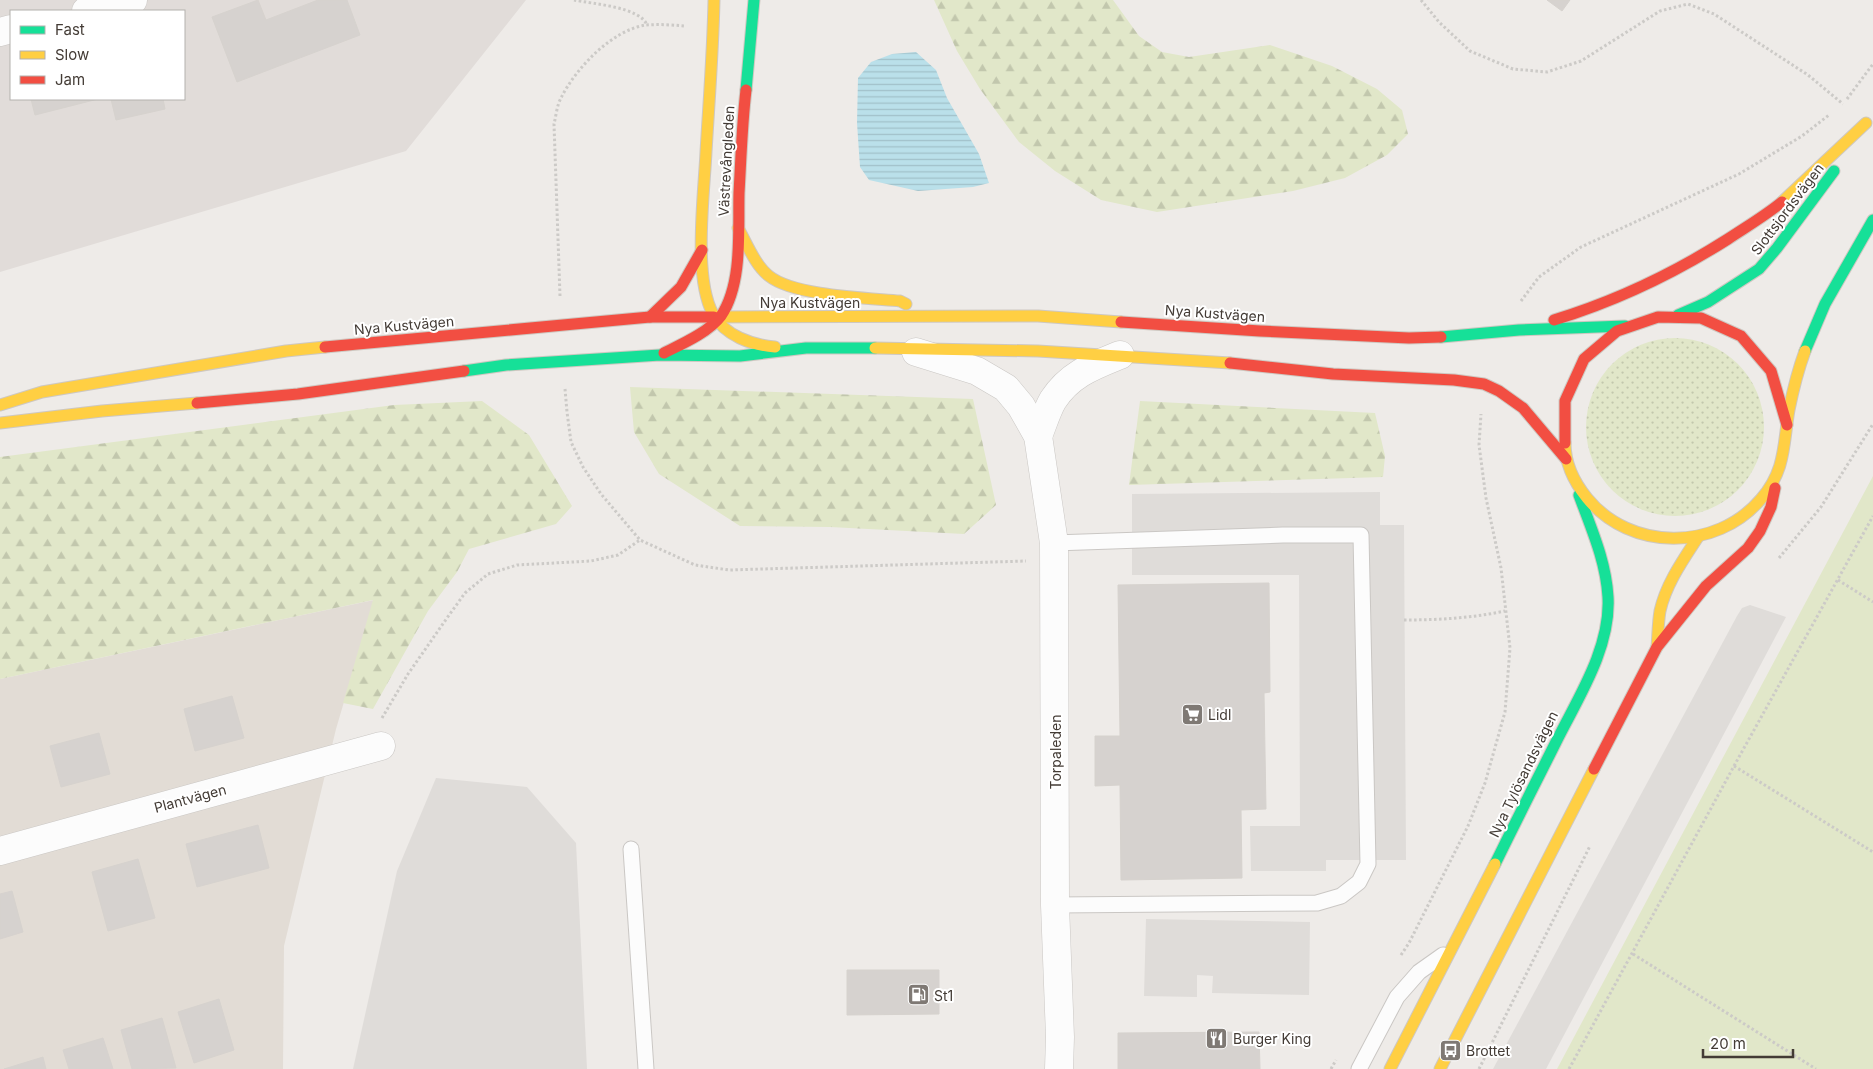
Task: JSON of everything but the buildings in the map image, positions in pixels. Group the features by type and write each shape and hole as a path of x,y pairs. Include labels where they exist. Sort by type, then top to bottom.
{"street":[{"path":"90,10 132,0"},
{"name":"Västrevångleden","path":"714,0 702,250 707,294 717,318"},
{"name":"Västrevångleden","path":"660,355 700,334 717,318 729,300 736,273 742,128 754,0"},
{"path":"1519,330 1612,300 1664,277 1692,261 1769,212 1804,184 1870,118"},
{"name":"Slottsjordsvägen","path":"1678,315 1708,302 1759,269 1778,248 1822,189 1870,118"},
{"name":"Slottsjordsvägen","path":"1787,425 1795,387 1814,326 1830,294 1873,220"},
{"path":"738,228 754,257 770,277 786,285 825,292 900,301 927,316"},
{"path":"650,317 669,301 689,277 702,250"},
{"name":"Slottsjordsvägen","path":"1678,315 1697,317 1715,322 1732,330 1761,355 1772,371 1780,388 1785,406 1787,425 1786,447 1779,468 1769,488 1755,506 1738,520 1719,531 1698,538 1656,539 1635,533 1616,524 1584,496 1573,477 1566,459 1562,440 1562,420 1565,400 1571,382 1581,364 1593,349 1608,336 1642,319 1678,315"},
{"name":"Nya Kustvägen","path":"0,405 42,392 286,352 650,317 1038,316 1260,331 1409,338 1464,336 1519,330 1625,326"},
{"path":"717,318 723,326 749,342 763,346 1038,351 1120,355 1219,362 1333,374 1454,380 1484,384 1499,390 1523,408 1537,422 1566,459"},
{"path":"0,423 102,411 298,394 506,365 660,355 740,356 806,348"},
{"name":"Torpaleden","path":"903,348 977,371 1006,388 1021,406 1038,436 1054,552 1055,905 1060,1037 1059,1069"},
{"path":"1038,436 1053,400 1068,382 1084,370 1120,355"},
{"path":"1440,1069 1658,647 1706,586 1748,548 1760,531 1771,507 1779,468"},
{"name":"Nya Tylösandsvägen","path":"1390,1069 1448,952 1504,848 1588,676 1602,638 1608,614 1609,594 1605,569 1573,477"},
{"path":"1658,647 1660,612 1666,591 1674,572 1698,538"},
{"name":"Plantvägen","path":"0,851 381,746"}],"lane":[{"path":"1054,552 1284,535 1361,535 1368,864 1359,882 1341,896 1317,903 1055,905"},
{"path":"631,849 646,1069"},
{"path":"1358,1069 1397,997 1419,972 1448,952"}],"path":[{"path":"574,0 634,12 645,19 647,25"},
{"path":"1420,0 1470,50 1513,69 1547,72 1581,61 1660,11 1688,4 1722,19 1808,75 1843,104"},
{"path":"561,306 554,124 560,99 574,75 597,52 619,35 647,25 680,26"},
{"path":"1516,308 1540,276 1581,247 1739,174 1802,136 1843,104 1873,64"},
{"path":"565,381 567,412 572,442 583,467 601,494 640,540 695,565 729,570 1054,552"},
{"path":"1398,959 1409,943 1464,834 1486,783 1505,712 1510,648 1501,568 1486,498 1479,445 1482,406"},
{"path":"1776,560 1783,555 1821,507 1873,424"},
{"path":"1569,1069 1873,516"},
{"path":"381,746 382,717 408,674 447,618 466,593 479,581 488,574 517,565 590,561 618,555 640,540"},
{"path":"1838,580 1873,602"},
{"path":"1404,620 1476,617 1506,611"},
{"path":"1734,766 1873,852"},
{"path":"1479,1069 1591,845"},
{"path":"1633,954 1816,1069"},
{"path":"1331,1069 1340,1051"}],"shaded area":[{"path":"0,0 526,0 406,151 0,272"},
{"path":"1380,492 1380,525 1404,525 1406,860 1326,860 1326,871 1251,871 1250,826 1300,826 1299,575 1132,575 1132,494"},
{"path":"374,600 336,729 284,946 283,1069 0,1069 0,679"},
{"path":"1750,605 1786,617 1546,1069 1493,1069 1737,616 1742,608"},
{"path":"436,778 527,787 576,843 587,1069 353,1069 397,871"},
{"path":"1146,919 1310,922 1309,995 1212,993 1213,976 1197,975 1197,997 1144,996"}],"green space":[{"path":"934,0 1113,0 1139,36 1162,52 1189,57 1270,45 1332,66 1377,89 1402,110 1408,134 1387,155 1345,178 1293,191 1157,212 1101,200 1055,171 1019,142 980,89 957,51"},
{"path":"1666,338 1684,338 1709,345 1724,353 1738,364 1749,378 1757,393 1764,418 1764,436 1757,461 1749,476 1738,490 1724,501 1701,512 1684,516 1666,516 1649,512 1633,505 1619,496 1606,483 1590,453 1586,436 1586,418 1590,401 1597,385 1606,371 1619,358 1649,342"},
{"path":"630,387 973,399 996,505 964,534 830,527 740,526 659,474 634,432"},
{"path":"482,401 529,435 572,506 556,524 469,549 457,572 428,611 373,709 343,703 373,600 0,679 0,457 394,405"},
{"path":"1140,401 1375,413 1385,456 1383,477 1129,485"},
{"path":"1873,476 1873,1069 1557,1069"}],"water":[{"path":"916,52 936,70 947,98 979,154 989,183 973,187 918,191 869,180 860,167 857,123 858,78 871,62 892,54"}],"traffic: fast":[{"path":"746,90 754,0"},
{"path":"1678,315 1708,302 1759,269 1777,248 1834,171"},
{"path":"1805,351 1825,304 1873,220"},
{"path":"1441,337 1519,330 1625,326"},
{"path":"464,371 506,365 660,355 740,356 806,348 875,348"},
{"path":"1495,864 1583,690 1599,654 1604,635 1608,616 1607,584 1597,545 1579,495"}],"traffic: slow":[{"path":"714,0 701,235 703,279 707,298 718,322 740,338 757,344 775,347"},
{"path":"1782,202 1866,123"},
{"path":"738,228 760,266 769,276 780,283 813,292 900,301 906,304"},
{"path":"714,317 1038,316 1121,322"},
{"path":"0,405 42,392 286,351 325,347"},
{"path":"875,348 1038,351 1230,363"},
{"path":"1565,443 1569,465 1574,479 1582,492 1605,515 1626,528 1649,536 1673,538 1698,536 1721,529 1742,516 1761,499 1775,478 1782,457 1792,395 1805,351"},
{"path":"0,423 102,411 197,403"},
{"path":"1657,647 1660,611 1666,591 1698,537"},
{"path":"1440,1069 1594,769"},
{"path":"1390,1069 1495,864"}],"traffic: jam":[{"path":"664,353 695,337 716,322 728,303 733,288 738,256 739,193 746,90"},
{"path":"1554,320 1644,286 1707,252 1782,202"},
{"path":"650,317 681,287 702,250"},
{"path":"325,347 650,317 714,317"},
{"path":"1565,443 1565,401 1584,359 1617,331 1658,317 1701,318 1741,336 1771,371 1787,425"},
{"path":"1121,322 1409,338 1441,337"},
{"path":"1230,363 1333,374 1454,380 1484,384 1499,391 1523,408 1566,459"},
{"path":"197,403 298,394 464,371"},
{"path":"1594,769 1657,647 1706,586 1748,548 1760,531 1771,507 1775,488"}],"place":[{"name":"Lidl","path":"1192,714"},
{"name":"St1","path":"918,995"},
{"name":"Burger King","path":"1217,1038"},
{"name":"Brottet","path":"1450,1050"}]}
